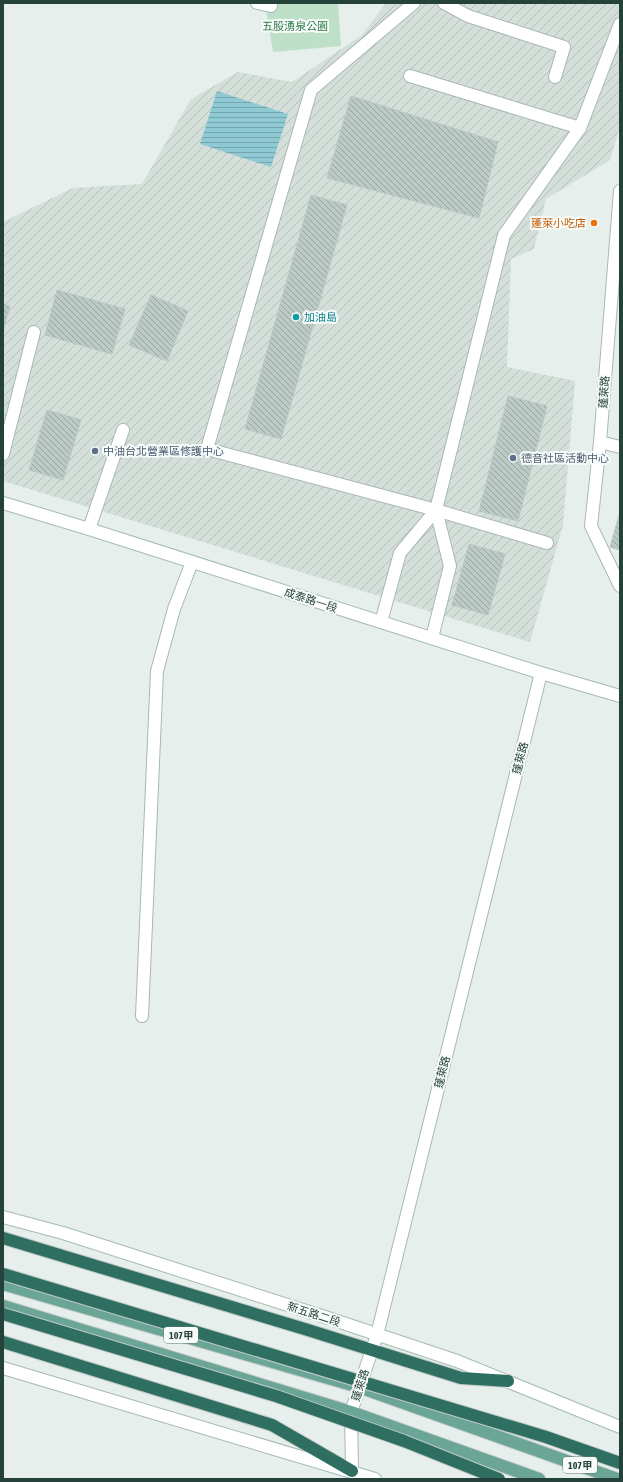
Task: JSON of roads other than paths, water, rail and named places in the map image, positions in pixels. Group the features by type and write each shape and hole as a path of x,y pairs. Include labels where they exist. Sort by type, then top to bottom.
{"highway":[{"path":"3,1238 372,1349 461,1378 508,1381"},
{"path":"3,1274 546,1437 620,1463"},
{"path":"3,1314 276,1396 404,1441 499,1479"},
{"path":"3,1342 272,1425 352,1471"}],"main road":[{"path":"257,3 271,6"},
{"path":"414,3 311,90 207,449 436,510 547,543"},
{"path":"444,3 468,16 564,47 555,77"},
{"path":"381,622 400,553 436,510 504,235 580,128 620,24"},
{"path":"410,76 580,128"},
{"name":"蓬萊路","path":"620,192 600,442 591,526 620,586"},
{"path":"3,454 34,332"},
{"path":"89,529 123,430"},
{"path":"600,442 620,447"},
{"name":"成泰路一段","path":"3,502 541,673 620,696"},
{"path":"432,638 450,566 436,510"},
{"path":"142,1016 157,671 174,609 192,562"},
{"name":"蓬萊路","path":"352,1471 351,1412 377,1335 541,673"},
{"name":"新五路二段","path":"3,1217 70,1236 318,1314 457,1361 620,1427"},
{"name":"107甲","path":"3,1284 359,1387 617,1479"},
{"name":"107甲","path":"3,1306 351,1412 537,1478"},
{"path":"3,1368 375,1479"}],"water":[{"path":"217,91 288,114 271,167 200,144"}],"place":[{"name":"蓬萊小吃店","path":"594,223"},
{"name":"加油島","path":"296,317"},
{"name":"中油台北營業區修護中心","path":"95,451"},
{"name":"德音社區活動中心","path":"513,458"}],"park label":[{"name":"五股湧泉公園","path":"295,26"}]}
